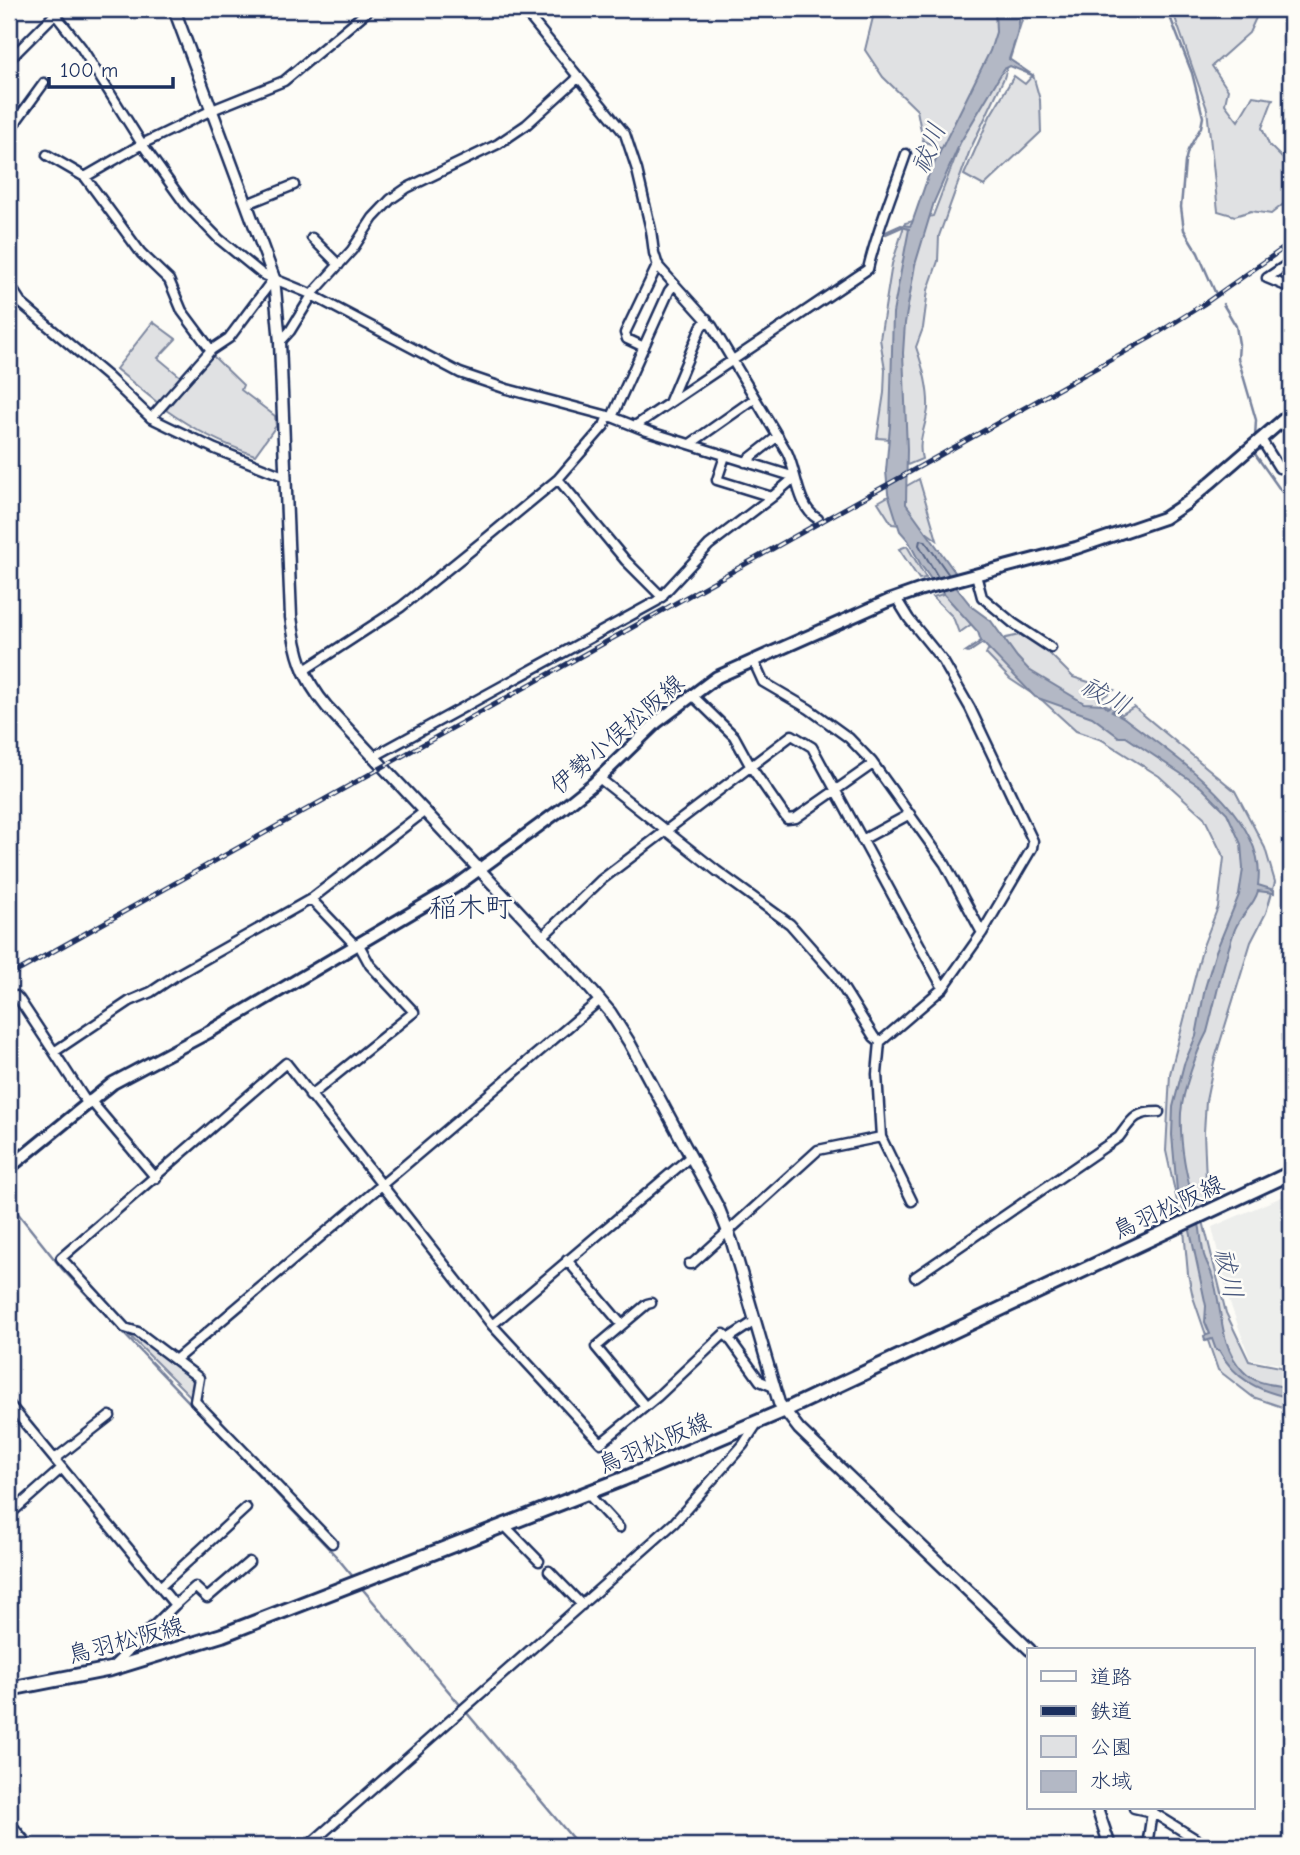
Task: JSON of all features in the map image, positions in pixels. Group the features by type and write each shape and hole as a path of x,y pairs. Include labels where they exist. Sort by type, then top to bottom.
{"main road":[{"name":"伊勢小俣松阪線","path":"9,1168 88,1101 128,1074 218,1027 356,944 413,914 478,870 548,821 599,778 647,731 717,677 896,598 1076,548 1164,518 1188,502 1291,413"},
{"name":"鳥羽松阪線","path":"9,1689 111,1669 222,1635 587,1493 783,1411 1291,1173"},
{"path":"9,1824 27,1846"}],"street":[{"path":"174,9 274,278 280,342 291,617 296,650 303,671 315,692 373,757 600,1000 629,1042 728,1231 783,1411 1028,1648"},
{"path":"85,177 142,144 212,110 284,81 370,9"},
{"path":"523,9 629,142 658,264 707,319 734,360 794,466 795,477 806,506 818,519"},
{"path":"9,60 53,11 81,47 142,144 185,205 262,274 306,292 460,373 507,389 610,416 795,477"},
{"path":"280,342 312,296 352,250 378,212 398,193 498,144 526,125 579,77"},
{"path":"9,131 44,83"},
{"path":"635,426 868,269 875,239 906,154"},
{"path":"47,155 85,177 141,253 169,280 182,311 211,350"},
{"path":"247,204 294,185"},
{"path":"312,238 339,265"},
{"path":"1291,261 1268,278 1291,288"},
{"path":"644,346 627,339 625,332 658,264"},
{"path":"151,418 211,350 229,338 274,278"},
{"path":"9,284 22,304 107,376 151,418 215,449 286,477"},
{"path":"303,671 401,607 558,479 610,416 674,285"},
{"path":"669,403 701,327 707,319"},
{"path":"690,444 754,399"},
{"path":"745,462 778,436"},
{"path":"1261,439 1279,468"},
{"path":"725,456 717,480 772,497"},
{"path":"373,757 662,597 709,545 795,477"},
{"path":"558,479 625,561 662,597"},
{"path":"974,575 982,597 1013,623 1051,648"},
{"path":"896,598 909,619 943,661 970,708 1033,841 1032,848 982,933 943,988 880,1042 877,1074 881,1137 912,1201"},
{"path":"753,660 763,681 849,738 873,764 945,864 982,933"},
{"path":"692,695 734,736 751,767 790,820 873,764"},
{"path":"542,937 601,880 792,735 812,747 943,988"},
{"path":"599,778 717,871 790,924 835,975 874,1037 880,1042"},
{"path":"54,1052 130,1001 151,992 311,899 425,811"},
{"path":"862,840 910,814"},
{"path":"310,1096 414,1012 370,965 356,944 311,899"},
{"path":"9,998 16,996 19,999 88,1101 156,1178"},
{"path":"175,1360 600,1000"},
{"path":"332,1543 195,1401 199,1378 138,1332 125,1328 61,1258 286,1063 492,1325 601,1443 673,1383 724,1334 760,1381 774,1387"},
{"path":"915,1276 1119,1137 1136,1115 1159,1112"},
{"path":"689,1264 818,1150 881,1137"},
{"path":"492,1325 691,1156"},
{"path":"567,1260 622,1325"},
{"path":"645,1406 596,1347 652,1303"},
{"path":"729,1338 755,1321"},
{"path":"9,1404 175,1605"},
{"path":"55,1459 110,1416"},
{"path":"308,1846 674,1522 751,1436 758,1421"},
{"path":"9,1515 62,1468"},
{"path":"587,1493 619,1528"},
{"path":"160,1587 246,1508"},
{"path":"504,1525 539,1561"},
{"path":"111,1669 195,1587 207,1598 249,1562"},
{"path":"550,1571 582,1605"},
{"path":"1098,1810 1110,1846"},
{"path":"1143,1810 1152,1812 1207,1846"},
{"path":"1147,1846 1152,1812"}],"shaded area":[{"path":"1286,1195 1291,1208 1291,1366 1250,1359 1229,1300 1212,1227"}],"green space":[{"path":"875,9 1021,9 1022,20 1004,78 970,150 939,236 938,261 928,290 923,328 916,347 928,401 921,440 922,459 905,466 906,440 877,438 885,369 880,339 892,264 905,223 933,216 958,150 940,148 923,141 917,110 883,77 865,50"},
{"path":"1172,9 1260,9 1249,33 1212,66 1228,90 1225,104 1238,121 1253,96 1273,99 1262,128 1269,145 1291,167 1291,198 1271,214 1251,211 1235,216 1218,211 1207,109"},
{"path":"1033,75 1040,100 1041,132 984,186 964,175 990,116 1014,76 1025,84"},
{"path":"153,322 176,339 158,358 181,377 158,403 116,369"},
{"path":"212,355 243,385 241,390 275,416 276,426 255,455 209,436 166,410"},
{"path":"919,479 937,540 919,527 892,524 878,502"},
{"path":"907,546 926,578 919,579 899,549"},
{"path":"946,593 973,623 959,633 953,617 933,597"},
{"path":"1020,635 1041,645 1073,677 1114,690 1098,700 1122,714 1134,707 1235,791 1265,848 1275,882 1266,913 1251,942 1214,1062 1206,1101 1204,1132 1207,1205 1181,1219 1166,1151 1170,1074 1203,946 1218,907 1224,858 1204,817 1159,776 1102,740 1076,731 1043,701 1010,679 986,654 1006,638"},
{"path":"1203,1221 1226,1313 1249,1361 1291,1369 1291,1410 1253,1397 1218,1370 1188,1274 1184,1230"},
{"path":"126,1332 136,1335 195,1378 192,1398"}],"water":[{"path":"995,9 1021,9 1017,35 1009,59 1034,76 1010,66 1004,69 960,143 934,202 915,265 903,353 906,504 957,575 956,587 972,607 991,621 1029,670 1084,703 1103,704 1107,708 1125,698 1128,702 1112,711 1189,768 1233,811 1248,834 1257,859 1258,885 1274,890 1274,893 1258,891 1235,929 1207,1032 1187,1083 1182,1104 1181,1128 1186,1172 1203,1252 1211,1272 1229,1349 1248,1376 1265,1383 1291,1388 1291,1398 1249,1383 1232,1369 1219,1350 1216,1350 1212,1339 1205,1341 1204,1336 1210,1334 1205,1322 1206,1306 1189,1226 1177,1191 1172,1135 1173,1107 1184,1064 1196,1036 1205,988 1216,951 1239,895 1243,869 1241,844 1227,813 1201,787 1126,737 1119,737 1092,717 1035,697 983,643 968,653 965,652 981,641 978,632 921,565 900,531 888,493 886,471 893,313 909,229 902,227 882,236 881,234 901,225 910,226 912,223 929,174 990,51 996,32"}],"waterway":[{"path":"1167,9 1192,73 1203,117 1185,162 1181,207 1184,230 1198,253 1215,292"},
{"path":"1223,304 1236,326 1238,358 1256,420 1255,438"},
{"path":"1255,454 1291,505"},
{"path":"9,1202 63,1270 354,1578"},
{"path":"360,1586 579,1846"}],"railway":[{"path":"9,976 1153,336 1291,243"}],"district":[{"name":"稲木町","path":"471,907"}],"water label":[{"name":"祓川","path":"928,148"},
{"name":"祓川","path":"1106,695"},
{"name":"祓川","path":"1229,1273"}]}
